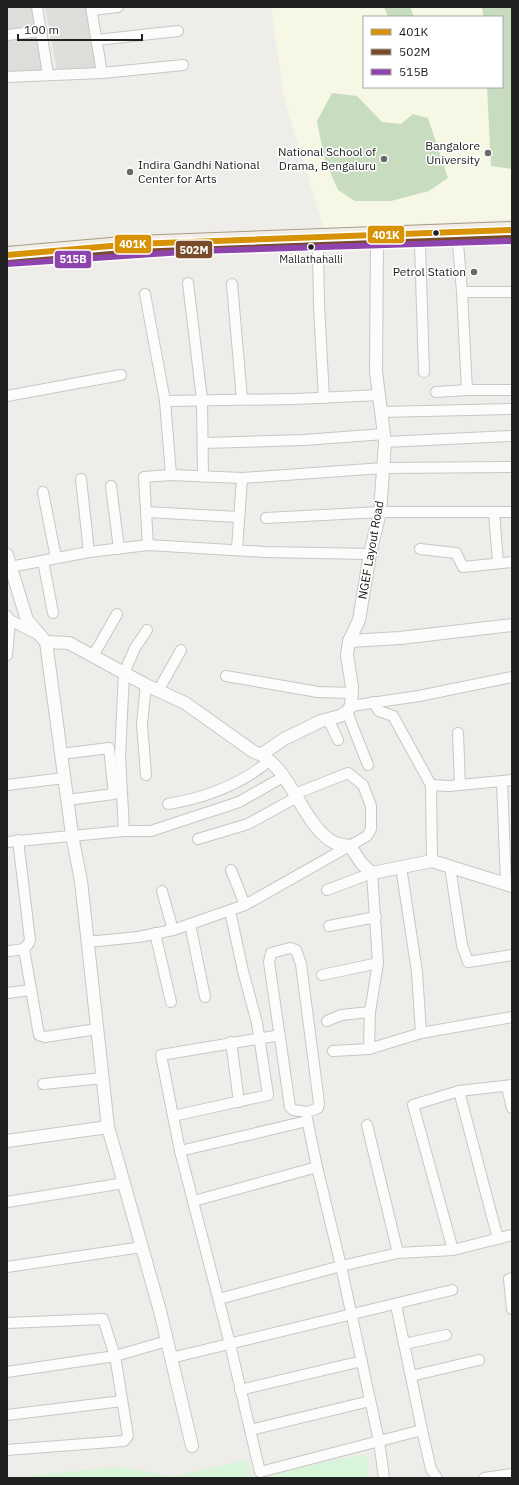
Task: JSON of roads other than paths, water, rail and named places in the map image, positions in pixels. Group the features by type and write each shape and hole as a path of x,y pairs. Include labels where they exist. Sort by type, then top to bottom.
{"main road":[{"path":"7,264 198,251 318,248 377,241 512,230"},
{"path":"7,255 134,244 377,241 420,244 512,241"}],"street":[{"path":"37,7 48,74"},
{"path":"102,72 92,9 118,7"},
{"path":"7,35 42,31"},
{"path":"96,40 178,31"},
{"path":"7,78 183,65"},
{"name":"NGEF Layout Road","path":"349,641 359,620 370,554 380,512 385,438 376,372 377,241"},
{"path":"458,243 467,390"},
{"path":"420,244 424,372"},
{"path":"318,248 319,306 324,398"},
{"path":"188,283 202,400 203,477"},
{"path":"232,284 242,400"},
{"path":"462,292 512,292"},
{"path":"145,294 165,401 172,475"},
{"path":"7,396 121,375"},
{"path":"436,392 512,390"},
{"path":"165,401 324,398 380,395"},
{"path":"382,412 512,409"},
{"path":"203,443 512,436"},
{"path":"148,545 144,478 172,475 242,478 383,468 512,467"},
{"path":"237,549 238,517 242,478"},
{"path":"81,479 89,552"},
{"path":"111,486 119,549"},
{"path":"43,492 56,558"},
{"path":"146,512 238,517"},
{"path":"266,518 380,512 512,512"},
{"path":"494,512 498,563"},
{"path":"192,1446 167,1341 108,1127 81,881 72,835 43,639 27,620 9,561 43,561 89,552 148,545 237,549 266,552 370,554"},
{"path":"420,549 456,553 463,567 512,562"},
{"path":"43,561 53,612"},
{"path":"93,656 117,614"},
{"path":"7,655 8,619 43,639 69,643 146,685 185,703 254,752 266,757 283,777 324,835 336,844 350,846 362,864 372,873 378,963 370,1012 369,1049"},
{"path":"368,765 349,709 352,693 347,655 349,641 400,638 512,625"},
{"path":"124,831 120,756 124,673 136,648 147,630"},
{"path":"158,691 181,650"},
{"path":"226,676 318,692 352,693"},
{"path":"168,804 234,785 255,772 266,757 284,739 321,721 340,716 349,709 373,702 419,696 512,677"},
{"path":"146,685 142,724 146,775"},
{"path":"373,702 379,711 393,716 431,785 432,861"},
{"path":"328,719 338,740"},
{"path":"458,733 460,785"},
{"path":"61,754 109,748 114,794 67,800"},
{"path":"87,942 138,938 155,932 173,930 245,905 367,836 371,829 371,806 363,785 348,773 296,795 248,824 198,839"},
{"path":"7,842 124,831 151,831 239,802 283,777"},
{"path":"7,784 64,778"},
{"path":"327,890 372,873 432,861 509,885 507,781 460,785 431,785"},
{"path":"7,951 24,949 28,947 30,940 18,840"},
{"path":"401,867 417,972 421,1033"},
{"path":"450,867 462,945 468,962 512,955"},
{"path":"231,870 245,905"},
{"path":"162,891 173,930"},
{"path":"173,1116 268,1095 260,1039 230,911"},
{"path":"329,926 376,916"},
{"path":"190,924 205,997"},
{"path":"155,932 170,1002"},
{"path":"180,1151 307,1117 318,1108 320,1103 301,964 296,950 290,948 271,953 269,962 290,1107 307,1117"},
{"path":"24,949 39,1034 42,1037 97,1029"},
{"path":"322,975 378,963"},
{"path":"7,993 32,990"},
{"path":"327,1021 341,1015 370,1012"},
{"path":"334,1051 369,1049 421,1033 512,1017"},
{"path":"275,1036 231,1042 161,1055 180,1151 219,1299 260,1472 422,1430"},
{"path":"231,1042 239,1102"},
{"path":"43,1084 103,1078"},
{"path":"453,1250 413,1105 460,1091 509,1086 512,1108"},
{"path":"460,1091 498,1239"},
{"path":"307,1117 317,1167 362,1361 379,1441 384,1478"},
{"path":"367,1125 398,1253"},
{"path":"7,1141 108,1127"},
{"path":"194,1201 317,1167"},
{"path":"7,1202 124,1184"},
{"path":"219,1299 341,1266 398,1253 453,1250 512,1235"},
{"path":"7,1266 142,1247"},
{"path":"512,1278 509,1279 512,1309"},
{"path":"171,1358 396,1305 452,1290"},
{"path":"396,1305 431,1469 436,1478"},
{"path":"7,1323 103,1319 115,1356 128,1436 125,1441 7,1450"},
{"path":"404,1344 446,1335"},
{"path":"7,1372 115,1356 167,1341"},
{"path":"411,1376 478,1360"},
{"path":"240,1390 362,1361"},
{"path":"7,1415 122,1401"},
{"path":"250,1430 370,1401"},
{"path":"484,1478 512,1474"}],"place":[{"name":"Bangalore University","path":"488,153"},
{"name":"National School of Drama, Bengaluru","path":"384,159"},
{"name":"Indira Gandhi National Center for Arts","path":"130,172"},
{"name":"Mallathahalli","path":"311,247"},
{"name":"Petrol Station","path":"474,272"}]}
